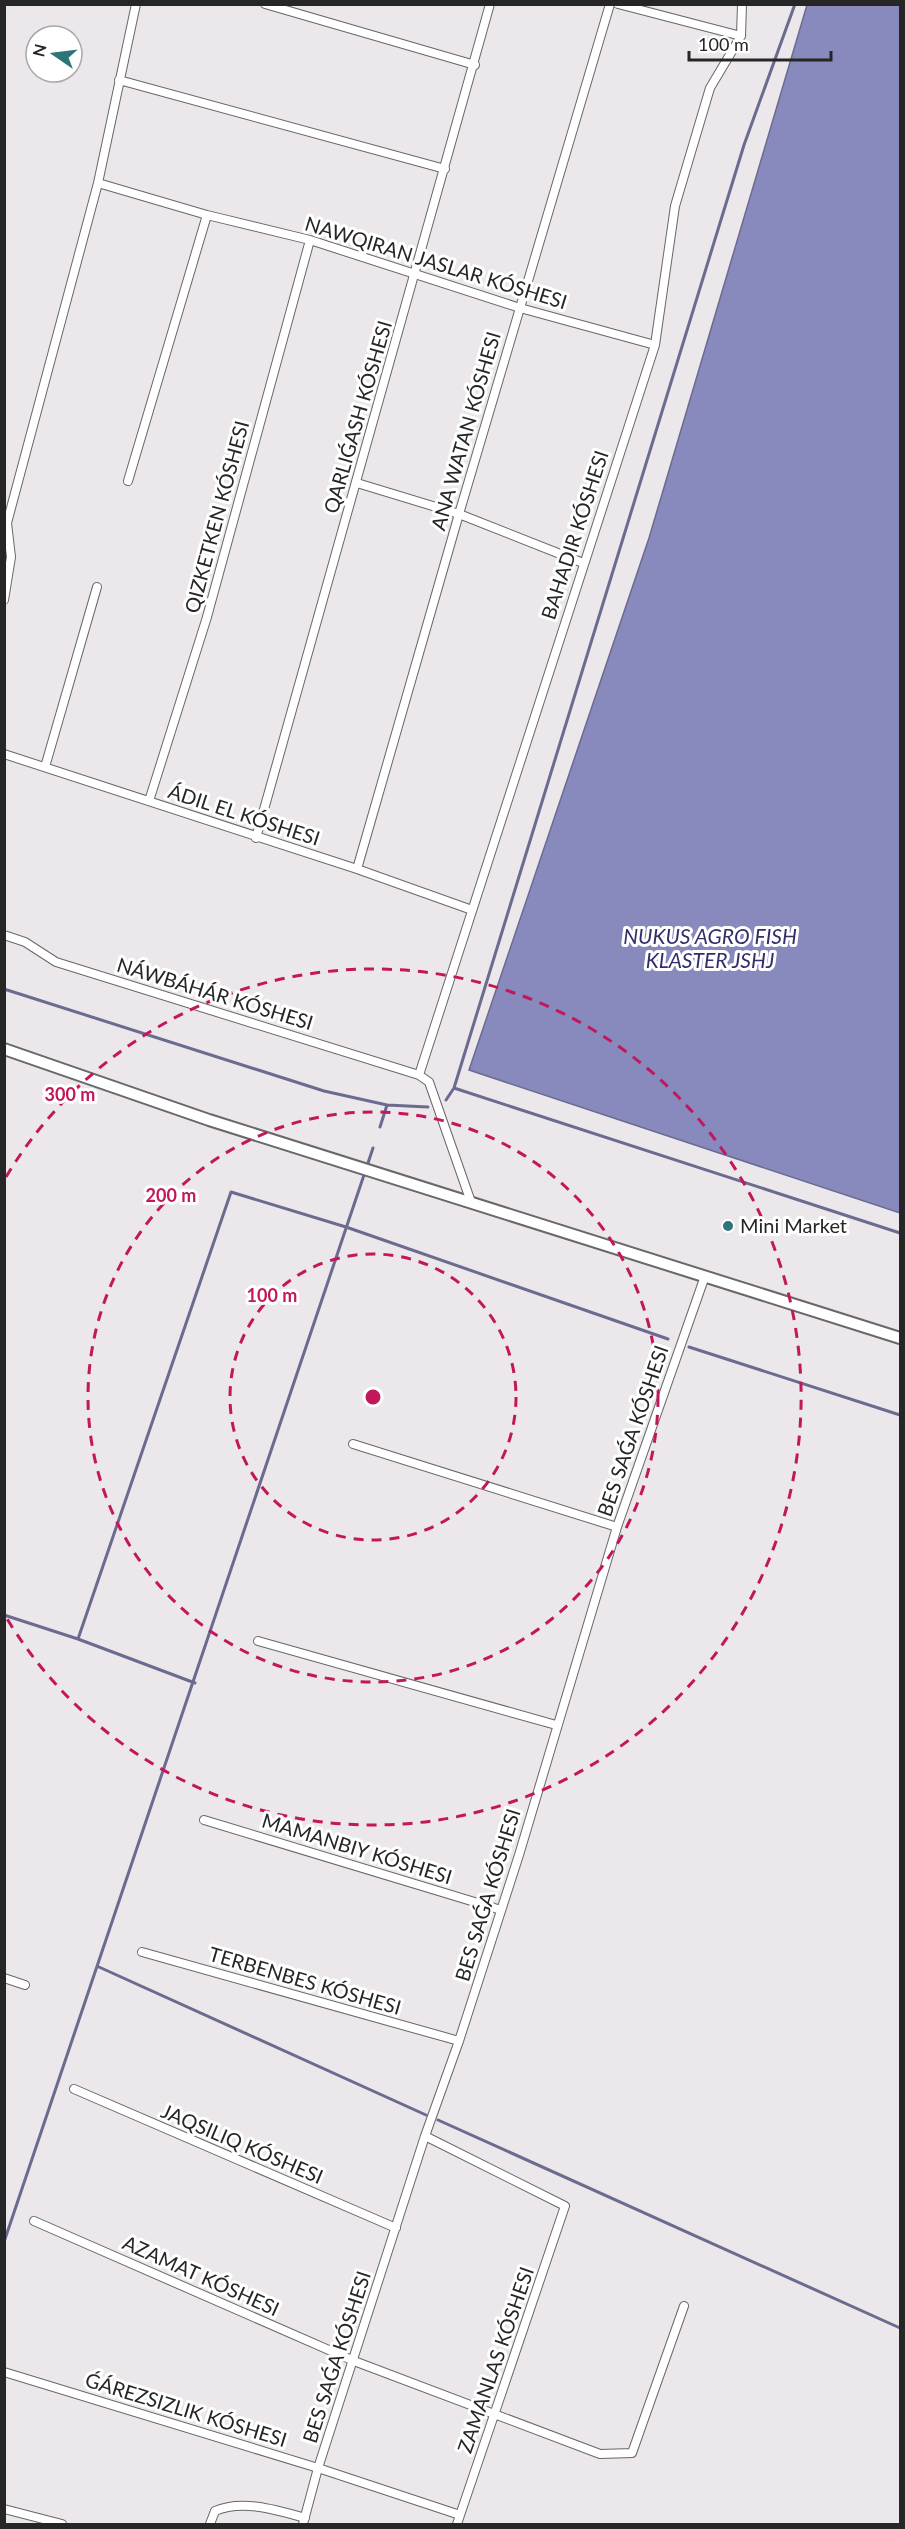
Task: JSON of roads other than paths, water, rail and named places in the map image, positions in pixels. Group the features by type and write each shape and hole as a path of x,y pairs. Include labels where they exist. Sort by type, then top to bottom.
{"main road":[{"path":"4,1049 326,1157 900,1338"}],"street":[{"path":"4,600 11,558 7,523 98,183 136,4"},
{"path":"265,4 474,65"},
{"path":"256,838 446,169 490,4"},
{"name":"ANA WATAN KÓSHESI","path":"357,869 610,4"},
{"path":"618,4 741,36"},
{"path":"471,1202 429,1082 419,1075 655,345 675,206 687,157 710,88 741,36 742,4"},
{"path":"119,81 446,169"},
{"path":"98,183 207,215 310,240 520,308 655,345"},
{"path":"128,481 207,215"},
{"path":"149,801 207,617 310,240"},
{"path":"357,483 459,514 583,563"},
{"path":"45,767 97,587"},
{"name":"ÁDIL EL KÓSHESI","path":"4,754 256,838 357,869 472,910"},
{"name":"NÁWBÁHÁR KÓSHESI","path":"4,934 25,942 56,962 419,1075"},
{"name":"BES SAǴA KÓSHESI","path":"304,2521 318,2468 425,2136 459,2041 501,1910 617,1527 705,1276"},
{"path":"353,1444 617,1527"},
{"path":"258,1641 556,1725"},
{"name":"MAMANBIY KÓSHESI","path":"204,1820 501,1910"},
{"name":"TERBENBES KÓSHESI","path":"142,1952 459,2041"},
{"path":"4,1978 25,1985"},
{"path":"74,2090 396,2228"},
{"name":"ZAMANLAS KÓSHESI","path":"425,2136 565,2206 457,2524"},
{"name":"AZAMAT KÓSHESI","path":"34,2221 354,2361 600,2454 632,2453 684,2306"},
{"name":"ǴÁREZSIZLIK KÓSHESI","path":"4,2372 318,2468 459,2515"},
{"path":"210,2524 215,2511 230,2504 278,2510 304,2521"},
{"path":"4,2509 62,2524"}],"water":[{"name":"NUKUS AGRO FISH KLASTER JSHJ","path":"807,5 900,5 900,1213 469,1070 649,538"}],"waterway":[{"path":"446,1100 454,1088 744,145 795,4"},
{"path":"4,989 324,1091 387,1105 380,1127"},
{"path":"454,1088 900,1233"},
{"path":"387,1105 428,1107"},
{"path":"367,1166 373,1148"},
{"path":"4,2242 365,1172"},
{"path":"4,1615 78,1639 231,1192 346,1227 668,1339"},
{"path":"689,1347 900,1415"},
{"path":"78,1639 195,1683"},
{"path":"99,1967 426,2115"},
{"path":"438,2120 900,2328"}],"place":[{"name":"Mini Market","path":"728,1226"}]}
